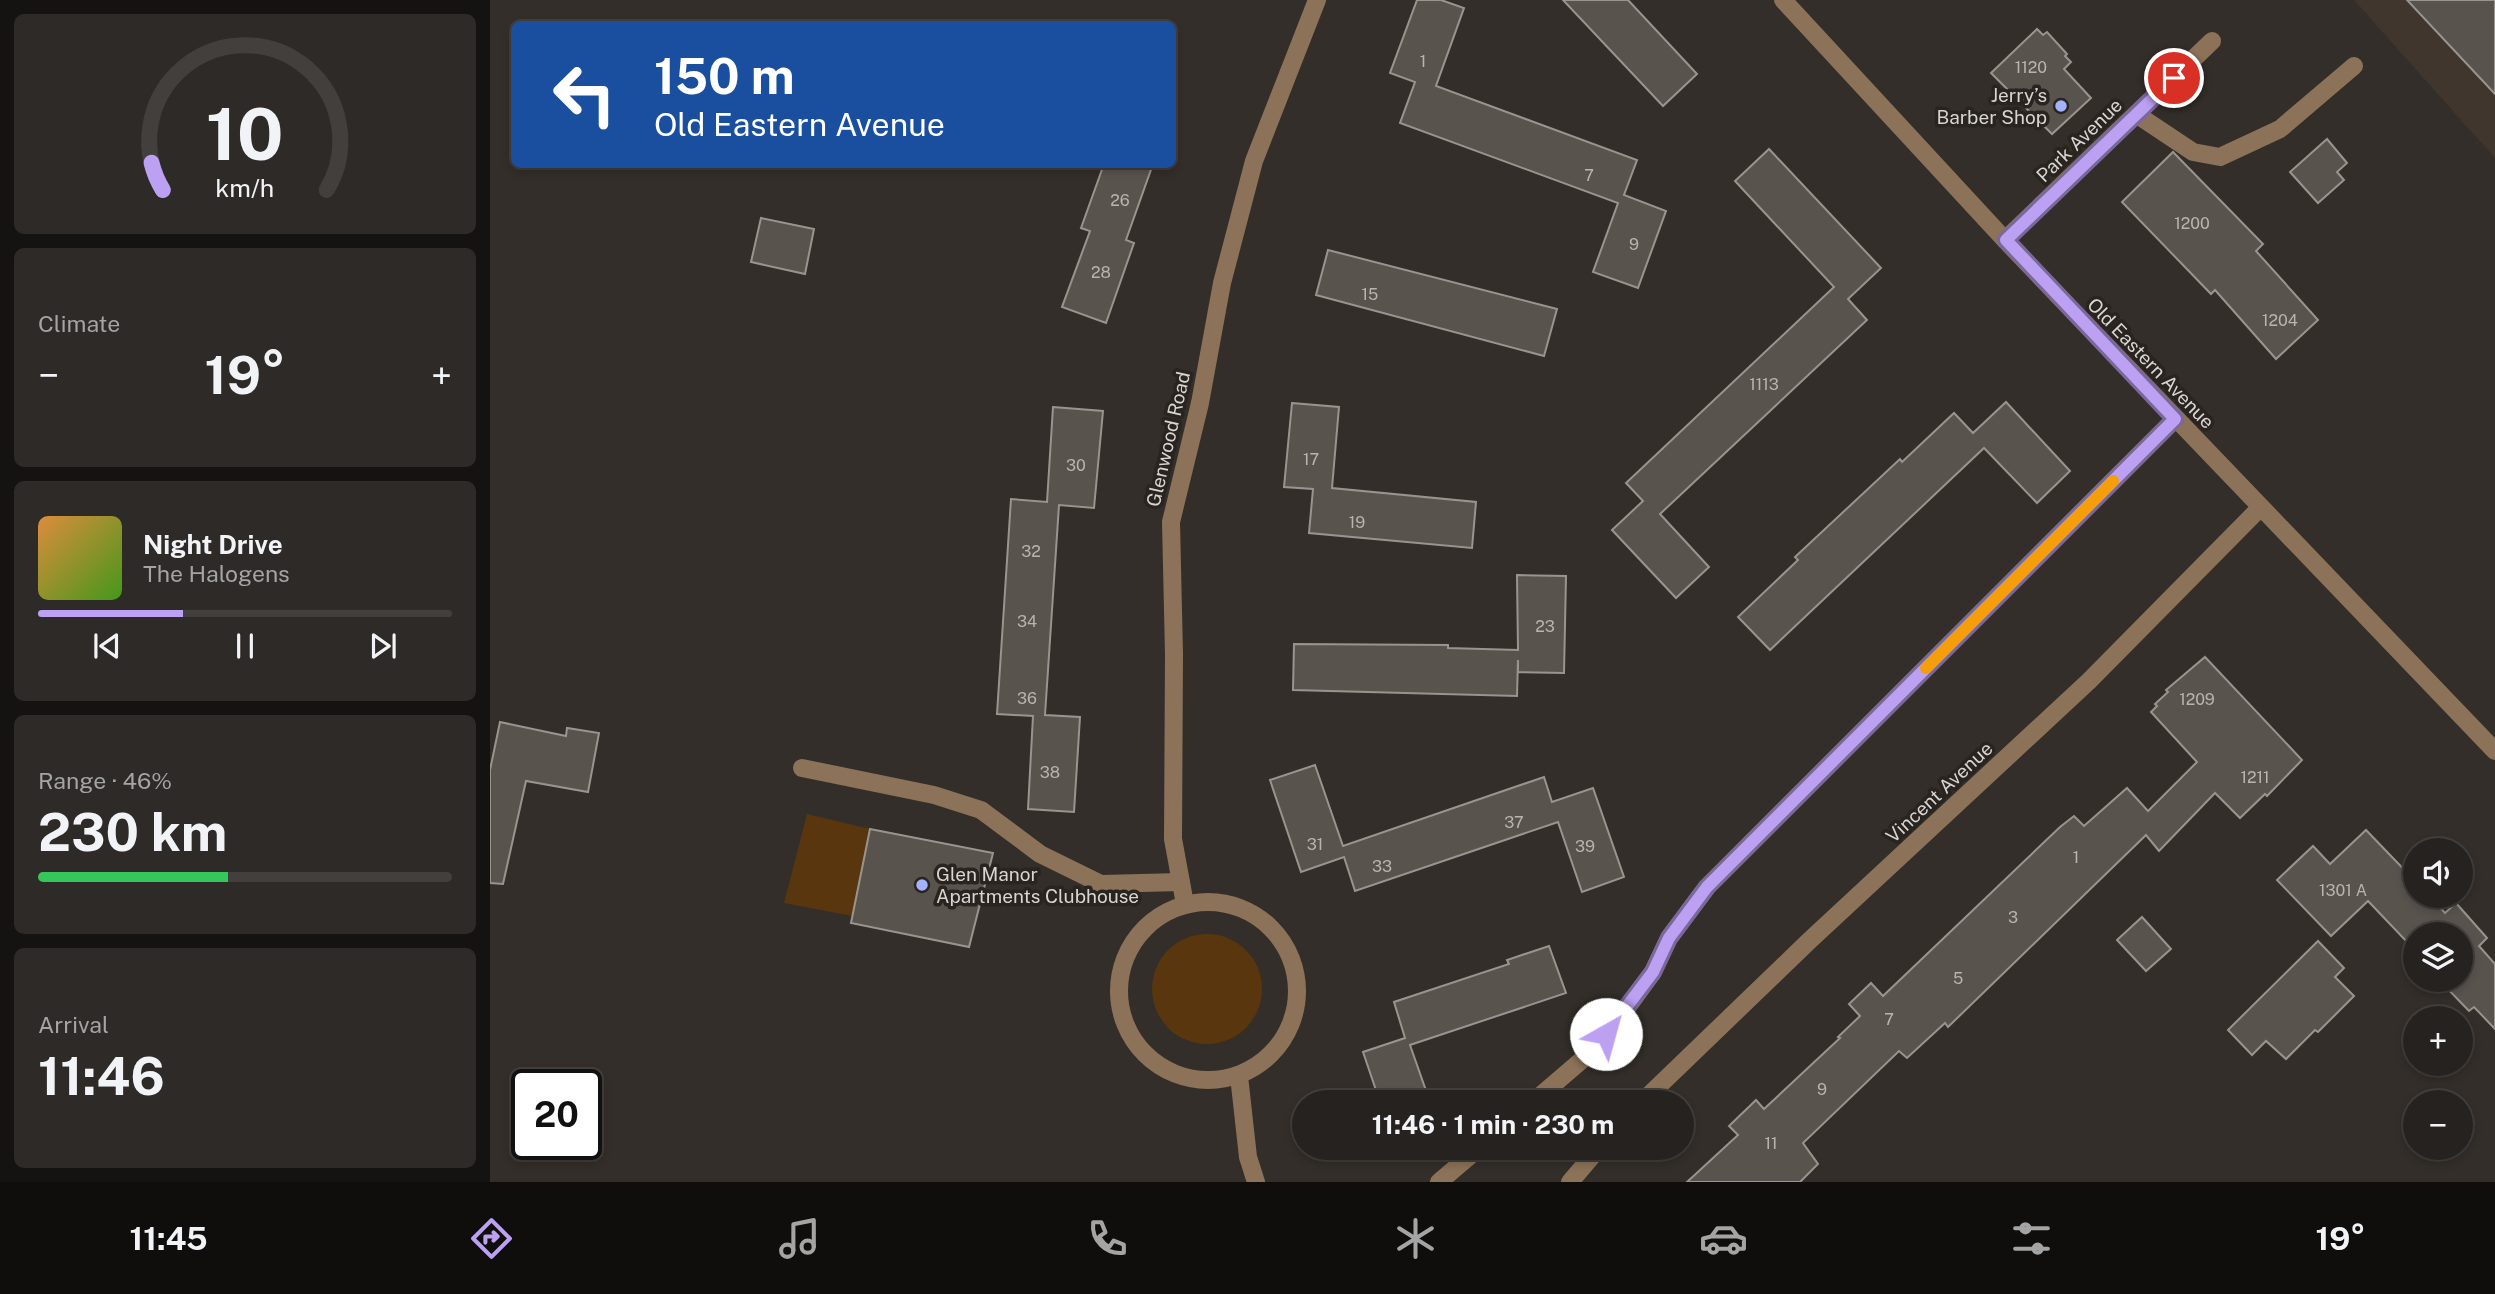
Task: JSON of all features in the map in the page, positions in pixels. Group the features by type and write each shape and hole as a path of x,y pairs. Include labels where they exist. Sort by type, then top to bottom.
{"street":[{"name":"Glenwood Road","path":"1185,904 1173,839 1174,654 1171,522 1199,403 1222,283 1254,161 1317,0"},
{"name":"Old Eastern Avenue","path":"1783,0 2175,419 2495,751"},
{"name":"Park Avenue","path":"2006,240 2212,41"},
{"path":"2136,114 2193,152 2220,157 2280,129 2354,66"},
{"path":"1548,1090 1590,1053 1621,1016 1653,972 1669,938 1707,887 2175,419"},
{"name":"Vincent Avenue","path":"1655,1090 2089,681 2260,508"},
{"path":"802,768 934,795 981,810 1040,854 1101,884 1181,882"},
{"path":"1215,901 1245,909 1270,926 1289,950 1298,980 1297,1010 1286,1038 1265,1061 1239,1076 1210,1081 1182,1077 1156,1065 1135,1044 1123,1018 1118,989 1124,961 1133,944 1138,935 1158,916 1185,904 1215,901"},
{"path":"1239,1076 1248,1157 1256,1182"},
{"path":"1439,1182 1465,1160"},
{"path":"1570,1182 1589,1160"}],"shaded area":[{"path":"2354,0 2495,0 2495,158"},
{"path":"807,814 870,829 852,916 784,903"},
{"path":"1207,934 1228,938 1246,950 1258,968 1262,989 1258,1010 1246,1028 1228,1040 1207,1044 1186,1040 1168,1028 1156,1010 1152,989 1156,968 1168,950 1186,938"}],"building":[{"path":"1417,0 1441,0 1464,8 1436,86 1637,160 1624,195 1666,211 1638,288 1593,272 1618,203 1400,123 1415,82 1390,73"},
{"path":"1563,0 1628,0 1697,74 1663,106"},
{"path":"2407,0 2495,0 2495,94"},
{"path":"2037,29 2043,35 2047,32 2067,54 2065,56 2071,62 2064,69 2091,98 2052,134 1991,73"},
{"path":"2327,139 2347,163 2337,172 2344,180 2318,203 2290,172"},
{"path":"1769,149 1881,268 1848,299 1867,320 1660,514 1709,567 1676,598 1612,530 1643,501 1626,483 1834,287 1735,181"},
{"path":"2173,152 2263,244 2256,251 2318,320 2276,359 2215,290 2211,294 2122,202"},
{"path":"1103,168 1152,168 1126,240 1134,243 1106,323 1062,307 1090,231 1081,228"},
{"path":"761,218 814,229 805,274 751,262"},
{"path":"1328,250 1557,309 1544,356 1316,295"},
{"path":"2006,402 2070,471 2037,503 1984,448 1770,650 1738,617 1798,560 1795,557 1900,459 1902,462 1954,413 1973,433"},
{"path":"1292,403 1339,407 1332,488 1476,502 1472,548 1309,533 1313,489 1284,487"},
{"path":"1053,407 1103,411 1094,508 1059,505 1045,715 1080,717 1074,812 1028,809 1033,716 997,714 1011,499 1047,502"},
{"path":"1517,575 1566,576 1564,673 1518,672 1518,660 1517,696 1293,690 1294,644 1448,645 1448,648 1518,650"},
{"path":"2205,657 2302,760 2267,796 2265,794 2240,818 2215,793 2159,851 2146,835 1948,1027 1945,1023 1907,1058 1899,1051 1803,1143 1818,1164 1800,1182 1687,1182 1738,1135 1729,1126 1756,1100 1764,1109 1840,1038 1838,1037 1860,1016 1849,1004 1871,983 1883,996 2060,827 2074,816 2084,826 2127,788 2148,811 2197,762 2151,712 2157,706 2155,704 2168,692 2166,690"},
{"path":"500,722 566,736 567,728 599,733 588,792 526,781 503,884 490,883 490,770"},
{"path":"1315,765 1343,846 1544,777 1552,802 1593,788 1624,877 1582,892 1558,822 1355,891 1344,857 1301,872 1270,780"},
{"name":"Glen Manor Apartments Clubhouse","path":"870,829 993,853 969,947 851,923"},
{"path":"2366,830 2403,869 2403,908 2441,908 2445,913 2450,908 2460,908 2473,922 2403,922 2403,938 2368,901 2331,936 2277,880 2313,846 2330,864"},
{"path":"2142,917 2171,949 2146,971 2117,940"},
{"path":"2473,922 2487,938 2479,946 2495,964 2495,1029 2473,1006 2464,1006 2451,992 2473,992"},
{"path":"2318,941 2344,968 2335,977 2354,996 2286,1059 2266,1041 2252,1055 2228,1030"},
{"path":"1549,946 1566,993 1410,1045 1426,1090 1376,1090 1363,1052 1405,1038 1394,1002 1509,964 1507,960"}],"slow traffic":[{"path":"1926,668 2113,481"}],"place":[{"name":"Jerry’s Barber Shop","path":"2061,106"},
{"name":"Glen Manor Apartments Clubhouse","path":"922,885"}],"route":[{"path":"1606,1034 1653,972 1669,938 1707,887 2175,419 2006,240 2174,78"}]}
